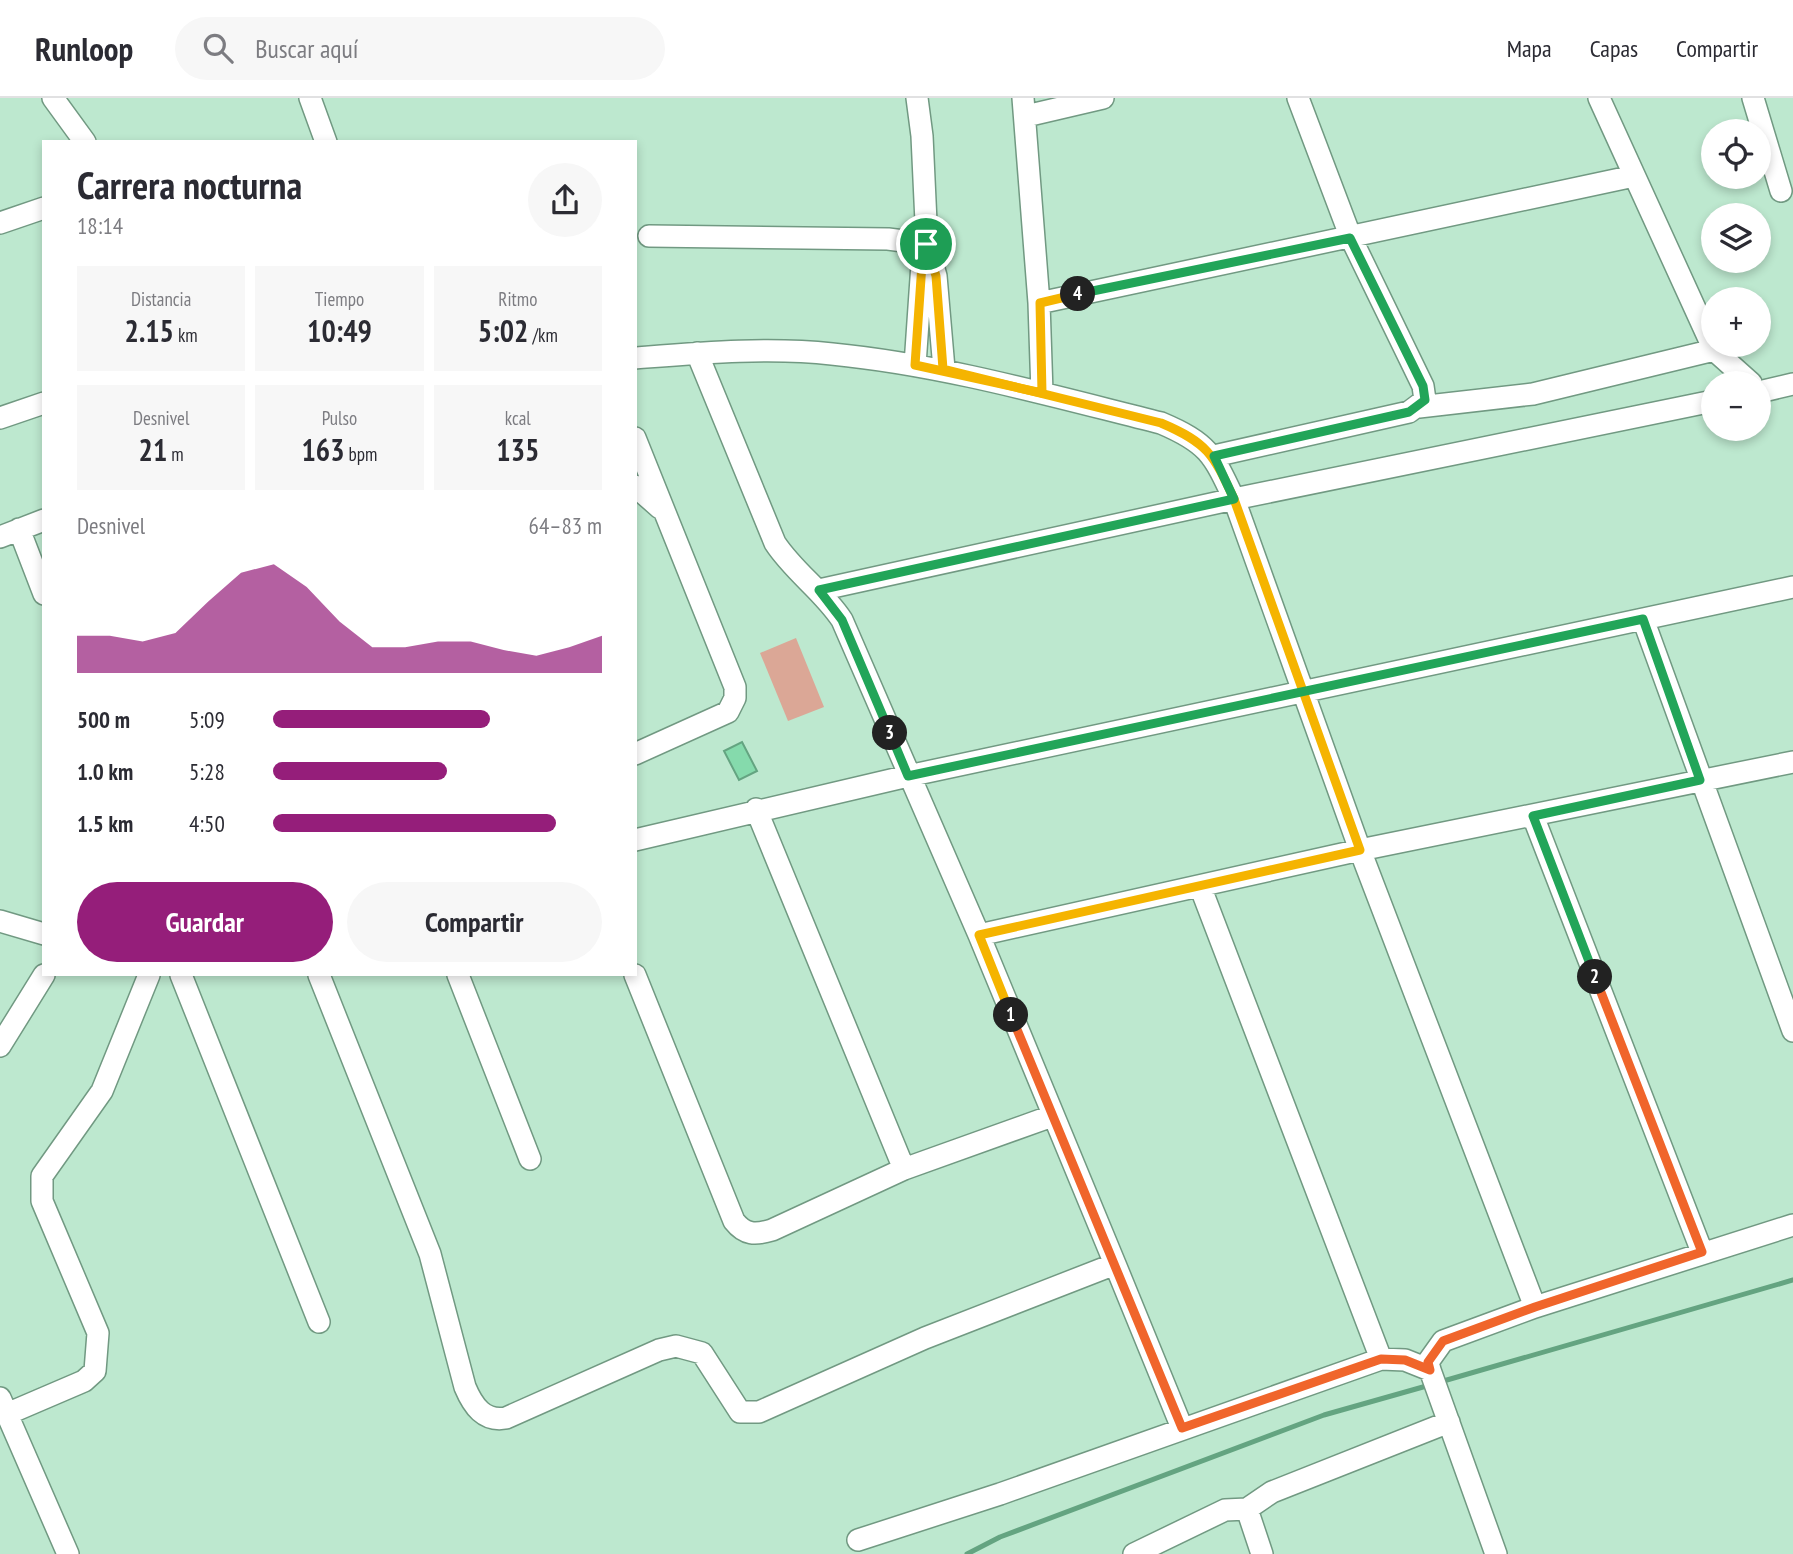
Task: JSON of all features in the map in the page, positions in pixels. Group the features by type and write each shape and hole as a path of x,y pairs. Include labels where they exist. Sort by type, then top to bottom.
{"street":[{"path":"53,98 84,140"},
{"path":"310,98 325,140"},
{"path":"915,365 922,264 926,244 922,136 917,98"},
{"path":"1042,393 1040,303 1024,107 1103,98"},
{"path":"1298,98 1350,238 1423,386 1425,400 1419,407"},
{"path":"1600,98 1701,322"},
{"path":"1753,98 1781,191"},
{"path":"1040,303 1634,176"},
{"path":"0,223 42,209"},
{"path":"649,236 888,239 926,244"},
{"path":"926,244 936,276 943,369"},
{"path":"697,353 775,543 791,565 819,590 842,620 979,935 1182,1428"},
{"path":"637,358 697,353 830,353 943,369 1161,423 1194,439 1214,456 1234,499 1360,850 1535,1307"},
{"path":"1214,456 1419,407 1533,394 1701,353"},
{"path":"1722,357 1738,371"},
{"path":"1771,389 1793,384"},
{"path":"819,590 1234,499 1701,403"},
{"path":"0,418 42,404"},
{"path":"637,443 735,687 735,698 728,712 637,753"},
{"path":"637,488 662,509"},
{"path":"42,521 10,533 42,590"},
{"path":"637,839 756,809 1793,587"},
{"path":"1643,619 1793,1031"},
{"path":"979,935 1360,850 1793,762"},
{"path":"756,809 904,1169"},
{"path":"1533,816 1702,1252"},
{"path":"1200,886 1381,1359"},
{"path":"0,921 42,933"},
{"path":"0,1046 43,976"},
{"path":"68,1554 3,1406 83,1381 95,1371 98,1333 41,1200 40,1187 42,1176 102,1091 149,976"},
{"path":"181,976 319,1322"},
{"path":"319,976 430,1254 465,1387 472,1404 492,1418 506,1418 659,1350 676,1346 702,1353 740,1412 759,1412 925,1338 1115,1264"},
{"path":"458,976 530,1159"},
{"path":"635,976 734,1221 741,1230 752,1234 772,1230 904,1169 1052,1116"},
{"path":"1496,1554 1431,1375 1428,1362 1443,1341 1535,1307 1793,1225"},
{"path":"858,1540 1000,1494 1381,1359 1405,1360 1431,1375"},
{"path":"1134,1554 1224,1510 1247,1509 1272,1492 1445,1415"},
{"path":"1247,1509 1262,1554"}],"shaded area":[{"path":"796,638 824,707 788,721 760,653"},
{"path":"742,742 757,771 739,780 724,751"}],"waterway":[{"path":"1440,1382 1793,1280"},
{"path":"967,1554 1000,1537 1324,1415 1430,1385"}],"route":[{"path":"926,244 922,264 915,365 943,369 1042,393 1040,303 1350,238 1423,386 1425,400 1419,407 1409,412 1214,456 1234,499 819,590 842,620 908,776 1305,693 1643,619 1700,780 1533,816 1702,1252 1535,1307 1443,1341 1428,1362 1430,1370 1405,1360 1390,1357 1381,1359 1182,1428 979,935 1360,850 1305,693 1234,499 1214,456 1194,439 1161,423 943,369 936,276 933,259 926,244"}]}
